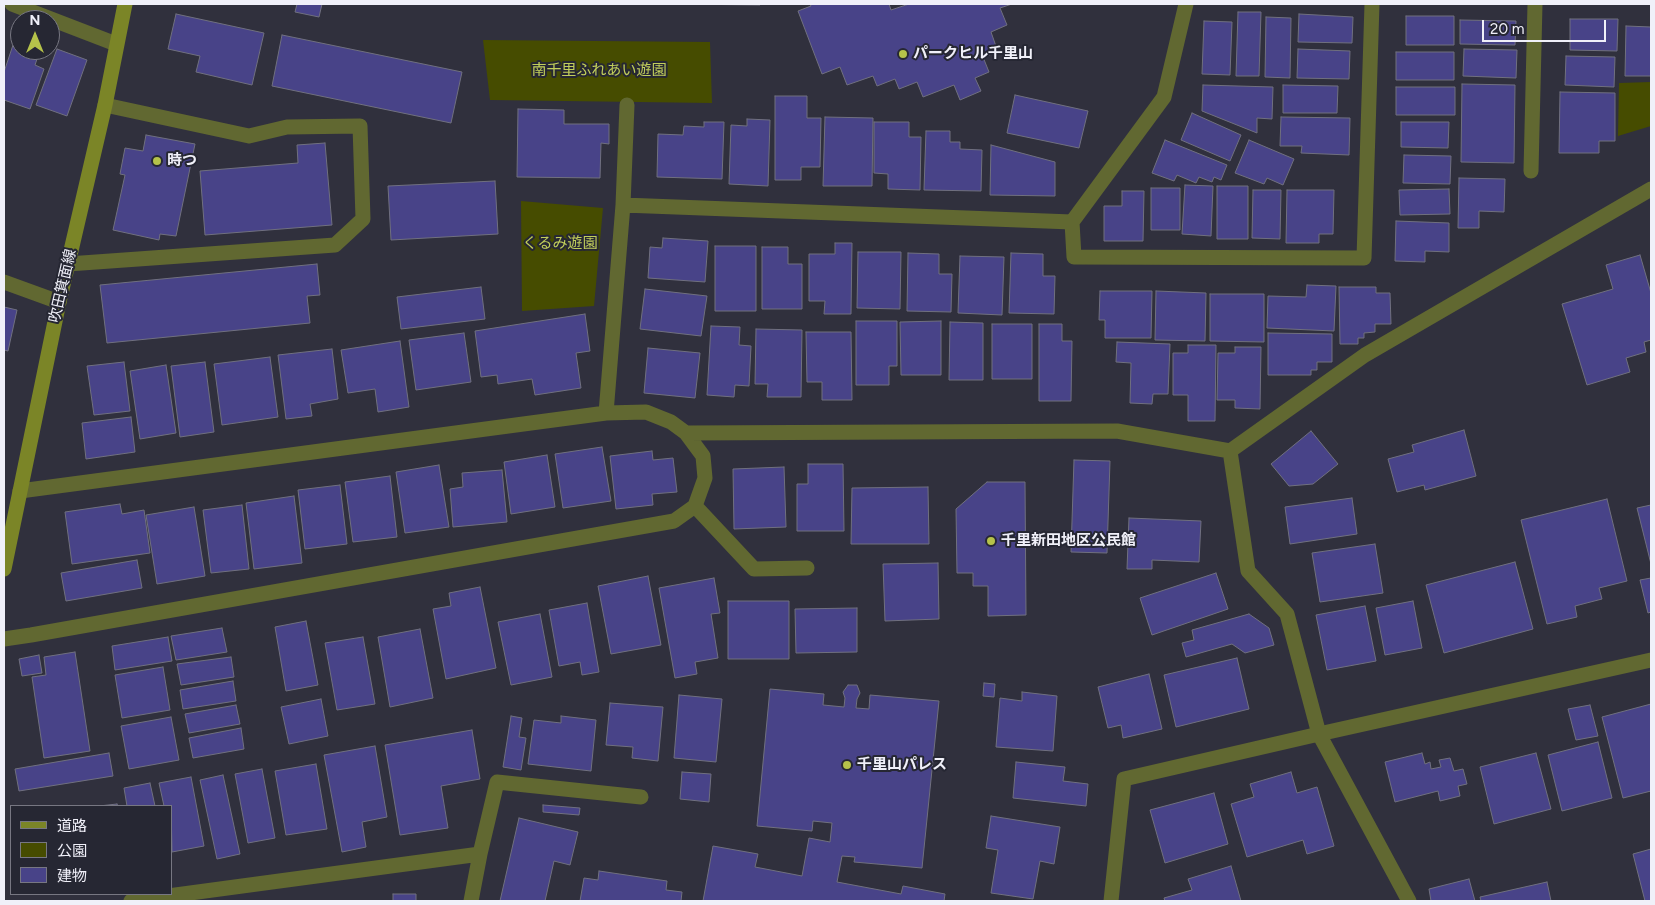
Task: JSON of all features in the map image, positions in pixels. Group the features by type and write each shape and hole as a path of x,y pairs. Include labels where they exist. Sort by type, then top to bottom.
{"main road":[{"name":"吹田箕面線","path":"4,569 59,302 105,105 125,4"}],"street":[{"path":"12,4 116,44"},
{"path":"1186,4 1164,97 1072,222 1074,257 1364,258 1372,4"},
{"path":"1531,171 1535,4"},
{"path":"68,264 335,245 364,219 360,126 288,127 249,136 105,105"},
{"path":"606,413 623,205 627,105"},
{"path":"686,433 1117,431 1230,451 1365,355 1651,190"},
{"path":"623,205 1072,222"},
{"path":"4,282 59,302"},
{"path":"4,639 674,521 695,506 705,478 703,456 686,433 671,422 646,412 606,413 20,491"},
{"path":"1230,451 1248,571 1287,614 1319,734 1409,901"},
{"path":"695,506 754,568 807,568"},
{"path":"1111,901 1124,779 1651,660"},
{"path":"471,901 497,782 641,797"},
{"path":"131,901 480,854"}],"green space":[{"name":"南千里ふれあい遊園","path":"483,40 710,42 712,103 490,100"},
{"path":"1651,82 1651,126 1618,136 1619,83"},
{"name":"くるみ遊園","path":"521,201 603,208 594,306 522,311"}],"building":[{"path":"297,4 322,4 319,17 295,12"},
{"path":"679,4 760,4 760,5"},
{"name":"パークヒル千里山","path":"810,4 889,4 891,10 909,4 1012,4 1000,8 1007,25 991,32 998,52 983,57 989,72 975,78 981,91 960,100 954,85 923,97 917,82 899,89 895,79 877,86 873,76 847,85 840,67 822,74 798,11 811,6"},
{"path":"1238,12 1261,12 1259,76 1236,76"},
{"path":"176,14 264,33 252,85 196,72 200,56 168,49"},
{"path":"1299,14 1353,17 1352,43 1298,42"},
{"path":"1406,16 1454,16 1454,45 1406,45"},
{"path":"1266,17 1291,18 1290,78 1265,77"},
{"path":"1570,19 1618,19 1617,51 1570,50"},
{"path":"1460,20 1516,21 1515,45 1460,44"},
{"path":"1204,21 1232,22 1230,75 1202,74"},
{"path":"1626,26 1651,27 1651,76 1625,76"},
{"path":"282,35 462,72 451,123 272,86"},
{"path":"1298,49 1350,51 1349,79 1297,78"},
{"path":"1464,49 1517,50 1516,78 1463,76"},
{"path":"60,50 87,60 67,116 36,105 53,60 60,60"},
{"path":"1396,52 1454,52 1454,80 1396,80"},
{"path":"10,54 10,60 37,60 35,65 44,69 30,109 4,100 4,72"},
{"path":"1566,56 1615,57 1614,87 1565,85"},
{"path":"1462,84 1515,85 1514,163 1461,162"},
{"path":"1203,85 1273,87 1272,119 1257,118 1257,133 1202,111"},
{"path":"1283,85 1338,86 1337,113 1283,113"},
{"path":"1396,87 1455,87 1455,115 1396,115"},
{"path":"1560,92 1615,93 1615,141 1599,141 1599,153 1559,153"},
{"path":"1015,95 1088,111 1079,148 1007,133"},
{"path":"775,96 807,96 807,118 821,118 820,167 801,167 801,180 775,180"},
{"path":"518,109 564,110 564,124 609,124 609,144 601,143 600,178 517,177"},
{"path":"1192,113 1241,135 1230,161 1181,140"},
{"path":"825,117 873,118 872,186 823,186"},
{"path":"1281,117 1350,118 1349,155 1301,153 1302,146 1280,146"},
{"path":"747,119 770,120 768,186 729,184 731,125 747,126"},
{"path":"704,122 724,122 722,179 657,177 658,134 683,135 684,126 704,127"},
{"path":"874,122 909,122 909,137 921,137 920,190 888,189 888,174 874,173"},
{"path":"1401,122 1449,122 1448,148 1401,147"},
{"path":"926,131 950,131 950,142 960,142 960,149 982,150 981,191 924,190"},
{"path":"146,135 195,144 176,236 160,234 159,240 113,230 125,175 120,174 125,148 143,151"},
{"path":"1165,140 1227,165 1221,180 1214,177 1212,182 1199,177 1196,183 1177,175 1174,181 1152,173"},
{"path":"1249,140 1294,159 1283,185 1267,178 1264,184 1235,173"},
{"path":"325,143 332,225 205,235 200,171 298,163 297,145"},
{"path":"991,145 1055,162 1055,196 990,195"},
{"path":"1404,155 1451,156 1450,184 1403,183"},
{"path":"1459,178 1505,179 1504,212 1479,211 1479,228 1458,228"},
{"path":"495,181 498,234 391,240 388,186"},
{"path":"1185,185 1213,186 1211,236 1182,234"},
{"path":"1217,186 1248,186 1248,239 1217,239"},
{"path":"1151,188 1180,188 1180,230 1151,230"},
{"path":"1449,189 1450,214 1400,215 1399,190"},
{"path":"1253,190 1281,190 1280,239 1252,238"},
{"path":"1287,190 1334,190 1333,234 1319,234 1319,243 1286,243"},
{"path":"1122,191 1144,191 1143,241 1104,241 1104,206 1122,206"},
{"path":"1396,221 1449,223 1449,252 1425,251 1425,262 1395,261"},
{"path":"663,238 708,241 705,282 648,278 650,247 662,248"},
{"path":"835,243 852,243 851,314 824,314 825,301 809,301 809,254 835,254"},
{"path":"715,246 756,246 756,311 715,311"},
{"path":"762,247 788,247 788,264 802,264 802,309 762,309"},
{"path":"858,252 901,252 900,309 857,308"},
{"path":"908,253 939,254 939,274 952,274 951,312 907,311"},
{"path":"1011,253 1043,254 1043,276 1055,276 1054,314 1009,313"},
{"path":"1640,255 1651,293 1651,340 1644,342 1646,352 1626,358 1630,372 1587,385 1562,304 1613,289 1606,265"},
{"path":"960,256 1004,257 1002,315 958,313"},
{"path":"317,264 320,295 307,296 310,323 107,343 100,285"},
{"path":"1307,285 1336,286 1334,331 1267,328 1268,296 1306,297"},
{"path":"481,287 485,319 401,329 397,297"},
{"path":"1339,287 1376,287 1376,293 1390,293 1391,324 1375,324 1375,332 1364,333 1364,338 1358,338 1358,344 1340,344"},
{"path":"645,289 707,296 701,336 640,329"},
{"path":"1100,291 1152,291 1151,338 1105,338 1105,320 1099,320"},
{"path":"1156,291 1206,293 1205,341 1155,340"},
{"path":"1210,294 1264,294 1264,342 1210,341"},
{"path":"4,307 17,310 8,351 4,350"},
{"path":"585,314 590,351 576,353 581,388 535,395 532,379 498,384 497,375 481,377 475,331"},
{"path":"856,321 897,321 897,366 889,366 889,385 856,385"},
{"path":"941,321 941,375 901,375 900,322"},
{"path":"950,322 983,323 983,380 949,380"},
{"path":"992,324 1032,324 1032,379 992,379"},
{"path":"1039,324 1062,324 1062,341 1072,341 1071,401 1039,401"},
{"path":"711,326 740,327 739,345 751,346 749,386 735,385 734,397 707,395"},
{"path":"756,329 802,330 801,397 767,397 768,384 755,384"},
{"path":"806,332 851,332 852,400 822,400 822,382 807,382"},
{"path":"464,333 471,382 416,390 409,340"},
{"path":"1268,333 1332,334 1332,362 1317,362 1317,370 1311,370 1311,375 1268,375"},
{"path":"400,341 409,407 378,412 375,389 348,393 341,350"},
{"path":"1117,342 1170,344 1168,394 1153,394 1152,404 1130,403 1131,363 1116,362"},
{"path":"1188,345 1216,345 1215,421 1188,421 1188,395 1173,395 1173,353 1188,353"},
{"path":"1235,347 1261,347 1260,409 1235,408 1235,400 1217,400 1218,353 1235,353"},
{"path":"648,348 700,353 695,398 644,393"},
{"path":"332,349 338,399 310,404 312,416 286,419 278,355"},
{"path":"270,357 278,417 222,425 214,364"},
{"path":"124,362 130,411 94,415 87,366"},
{"path":"205,362 214,432 180,437 171,366"},
{"path":"166,365 176,433 140,439 130,371"},
{"path":"131,417 135,452 86,459 82,423"},
{"path":"1464,430 1476,476 1425,490 1424,485 1397,492 1388,459 1414,452 1412,445"},
{"path":"1311,431 1338,464 1313,484 1289,486 1271,464"},
{"path":"602,447 611,501 563,508 555,454"},
{"path":"652,451 653,460 673,458 677,492 652,494 653,505 616,509 610,456"},
{"path":"547,455 555,507 511,514 504,462"},
{"path":"1074,460 1110,461 1107,553 1071,552"},
{"path":"808,464 843,464 844,531 797,531 797,484 808,484"},
{"path":"439,465 449,527 405,533 396,472"},
{"path":"784,467 786,527 734,529 733,469"},
{"path":"502,470 507,522 453,527 450,489 463,487 462,473"},
{"path":"390,476 397,537 353,542 345,482"},
{"name":"千里新田地区公民館","path":"987,482 1025,482 1026,615 988,616 988,586 973,586 973,573 957,573 956,509"},
{"path":"340,485 347,544 305,549 298,490"},
{"path":"928,487 929,544 851,544 852,488"},
{"path":"294,496 302,563 254,569 246,503"},
{"path":"1352,498 1357,534 1290,544 1285,507"},
{"path":"1607,499 1627,581 1599,588 1602,599 1575,606 1577,617 1547,624 1521,520"},
{"path":"120,504 122,514 144,510 150,553 72,564 65,512"},
{"path":"242,505 249,569 211,573 203,510"},
{"path":"1651,505 1651,564 1637,508"},
{"path":"194,507 205,576 157,584 146,515"},
{"path":"1129,518 1201,521 1199,562 1152,560 1152,569 1127,569"},
{"path":"1375,544 1383,593 1320,602 1312,553"},
{"path":"137,560 142,588 66,601 61,573"},
{"path":"1515,562 1533,629 1444,653 1426,585"},
{"path":"938,563 939,619 885,621 883,564"},
{"path":"1216,573 1228,609 1152,635 1140,598"},
{"path":"648,576 661,645 611,654 598,586"},
{"path":"714,578 720,613 711,614 718,658 695,662 697,674 675,678 659,588"},
{"path":"1651,578 1651,612 1648,613 1640,580"},
{"path":"480,587 496,668 446,679 433,609 451,606 449,593"},
{"path":"728,601 789,601 789,659 728,659"},
{"path":"1413,601 1422,648 1385,655 1376,608"},
{"path":"587,603 599,672 582,675 580,662 559,666 549,610"},
{"path":"1365,606 1376,661 1327,670 1316,615"},
{"path":"857,608 857,652 796,653 795,609"},
{"path":"540,614 552,677 511,685 498,622"},
{"path":"1249,614 1269,628 1274,645 1245,653 1232,644 1186,657 1182,643 1194,640 1192,630"},
{"path":"306,621 318,685 286,691 275,627"},
{"path":"222,628 227,652 176,660 171,636"},
{"path":"420,629 433,698 390,707 378,637"},
{"path":"168,637 172,661 115,670 112,646"},
{"path":"363,637 375,704 337,710 325,643"},
{"path":"75,652 90,751 44,758 32,677 46,675 44,657"},
{"path":"39,655 42,673 22,676 19,659"},
{"path":"231,657 234,677 181,685 177,664"},
{"path":"1237,658 1249,709 1176,727 1164,675"},
{"path":"163,667 170,710 122,718 115,675"},
{"path":"1149,674 1162,729 1123,738 1121,725 1108,728 1098,687"},
{"path":"233,681 236,701 183,709 180,690"},
{"path":"984,683 995,684 994,697 983,696"},
{"name":"千里山パレス","path":"848,685 857,685 860,693 856,708 869,709 870,695 939,701 922,868 854,862 855,857 842,856 837,882 901,894 903,886 945,894 944,901 703,901 713,846 758,854 755,867 802,876 809,838 830,842 832,823 813,821 812,831 757,826 770,689 824,694 823,705 844,707 845,698 843,692"},
{"path":"1022,692 1057,696 1053,751 996,747 1000,698 1022,701"},
{"path":"679,695 722,699 716,762 674,758"},
{"path":"321,699 328,736 289,744 281,707"},
{"path":"610,703 663,707 658,761 632,758 633,747 606,745"},
{"path":"1651,704 1651,791 1623,798 1602,717"},
{"path":"236,705 240,724 189,733 185,714"},
{"path":"1590,705 1598,736 1576,740 1568,709"},
{"path":"511,716 522,718 519,737 526,738 521,770 503,767"},
{"path":"561,716 596,720 591,771 528,764 534,720 561,723"},
{"path":"171,717 179,760 129,769 121,726"},
{"path":"241,728 244,749 193,758 189,738"},
{"path":"472,730 480,779 441,786 448,828 400,835 385,745"},
{"path":"1598,742 1612,798 1562,811 1548,755"},
{"path":"375,746 387,817 362,822 366,847 342,852 324,755"},
{"path":"109,753 113,776 19,791 15,769"},
{"path":"1422,753 1425,764 1430,762 1431,769 1441,767 1439,760 1450,758 1454,771 1463,769 1467,784 1458,786 1460,796 1440,801 1438,791 1395,802 1385,762"},
{"path":"1536,753 1551,809 1494,824 1480,767"},
{"path":"1016,762 1065,767 1063,781 1088,784 1086,806 1013,798"},
{"path":"316,764 327,829 286,835 275,771"},
{"path":"262,769 275,838 248,843 235,774"},
{"path":"682,772 711,774 709,802 680,799"},
{"path":"1291,772 1297,793 1317,787 1334,846 1307,854 1303,840 1247,857 1231,804 1254,797 1250,784"},
{"path":"223,775 240,854 217,859 200,780"},
{"path":"191,777 204,846 172,852 172,805 164,805 159,783"},
{"path":"150,783 155,805 127,805 124,788"},
{"path":"1214,793 1228,844 1165,863 1150,810"},
{"path":"543,805 580,808 579,815 543,812"},
{"path":"991,816 1060,827 1054,864 1040,861 1033,899 991,893 998,850 986,848"},
{"path":"519,818 578,832 570,865 554,861 545,901 500,901"},
{"path":"1651,849 1651,901 1645,901 1633,854"},
{"path":"1231,866 1241,901 1165,901 1164,898 1192,890 1188,879"},
{"path":"599,871 667,881 666,890 682,892 681,901 580,901 584,878 598,880"},
{"path":"1469,879 1475,901 1431,901 1429,889"},
{"path":"1547,882 1551,901 1481,901 1480,897"},
{"path":"393,894 416,894 416,901 393,901"}],"place":[{"name":"パークヒル千里山","path":"903,54"},
{"name":"時つ","path":"157,161"},
{"name":"千里新田地区公民館","path":"991,541"},
{"name":"千里山パレス","path":"847,765"}]}
